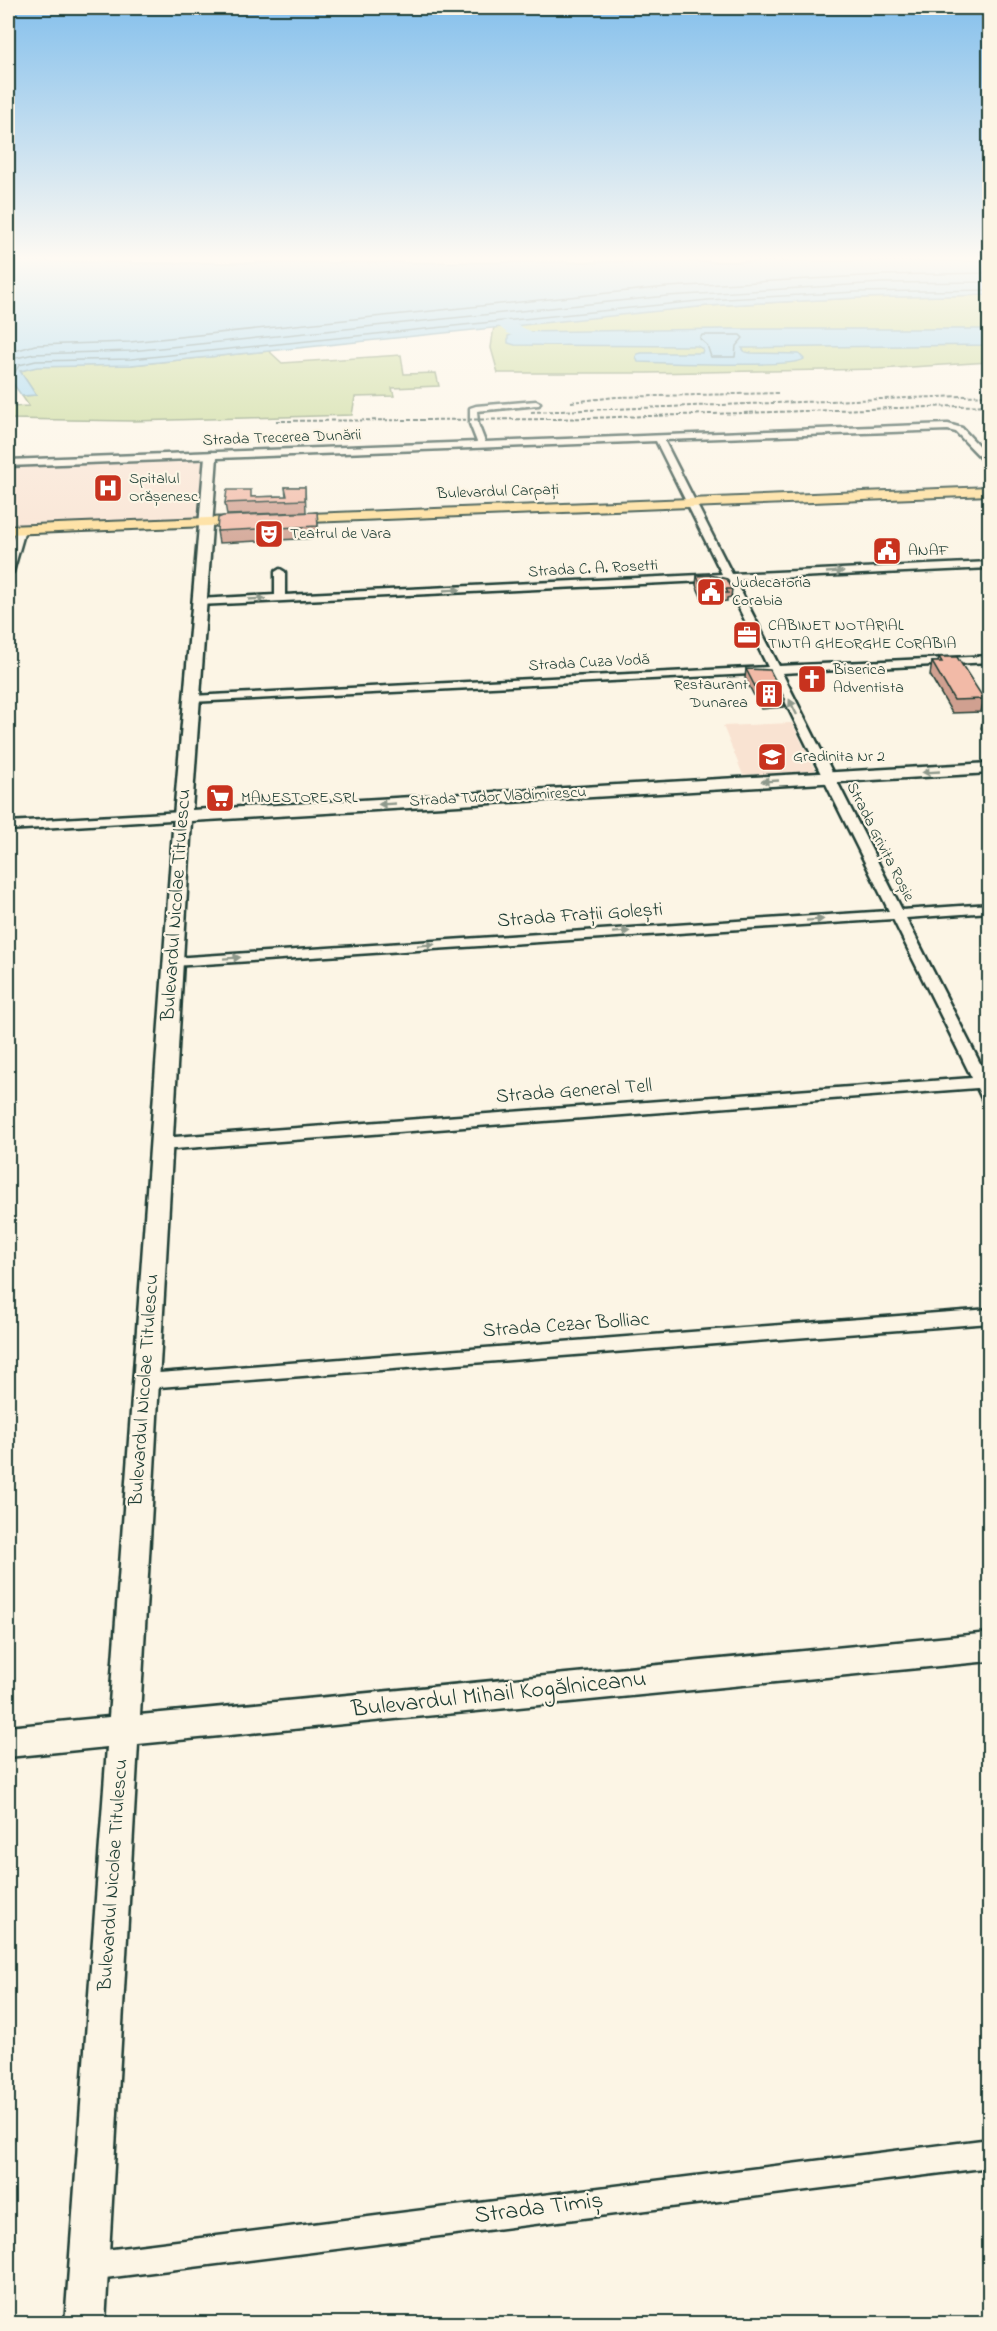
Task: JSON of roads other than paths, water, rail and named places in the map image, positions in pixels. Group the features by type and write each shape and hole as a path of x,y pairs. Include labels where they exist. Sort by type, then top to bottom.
{"main road":[{"name":"Bulevardul Carpați","path":"14,530 990,492"}],"street":[{"path":"482,445 474,424 473,410 536,403"},
{"name":"Strada Trecerea Dunării","path":"8,463 954,428 959,429 990,464"},
{"name":"Strada Grivița Roșie","path":"659,439 828,778 985,1083 990,1099"},
{"name":"Bulevardul Nicolae Titulescu","path":"85,2324 173,962 198,602 211,456"},
{"path":"8,572 14,530"},
{"name":"Strada C. A. Rosetti","path":"198,602 990,565"},
{"path":"280,572 280,598"},
{"name":"Strada Cuza Vodă","path":"775,668 990,653"},
{"name":"Strada Cuza Vodă","path":"191,696 990,659"},
{"name":"Strada Tudor Vladimirescu","path":"8,826 990,768"},
{"name":"Strada Frații Golești","path":"173,962 990,908"},
{"name":"Strada General Tell","path":"161,1144 985,1083"},
{"name":"Strada Cezar Bolliac","path":"146,1381 990,1316"},
{"name":"Bulevardul Mihail Kogălniceanu","path":"8,1742 990,1647"},
{"name":"Strada Timiș","path":"88,2266 990,2152"}],"water":[{"path":"8,370 25,370 20,371 36,395 22,396 8,377"}],"railway":[{"path":"571,402 616,397 778,393"},
{"path":"531,412 990,395"},
{"path":"276,421 556,419 990,405"},
{"path":"478,412 538,406"}],"place":[{"name":"Spitalul Orășenesc","path":"108,488"},
{"name":"Teatrul de Vara","path":"269,534"},
{"name":"ANAF","path":"887,551"},
{"name":"Judecatoria Corabia","path":"711,592"},
{"name":"CABINET NOTARIAL TINTA GHEORGHE CORABIA","path":"747,635"},
{"name":"Biserica Adventista","path":"812,679"},
{"name":"Restaurant Dunarea","path":"769,694"},
{"name":"Gradinita Nr 2","path":"772,757"},
{"name":"MANESTORE SRL","path":"220,798"}]}
